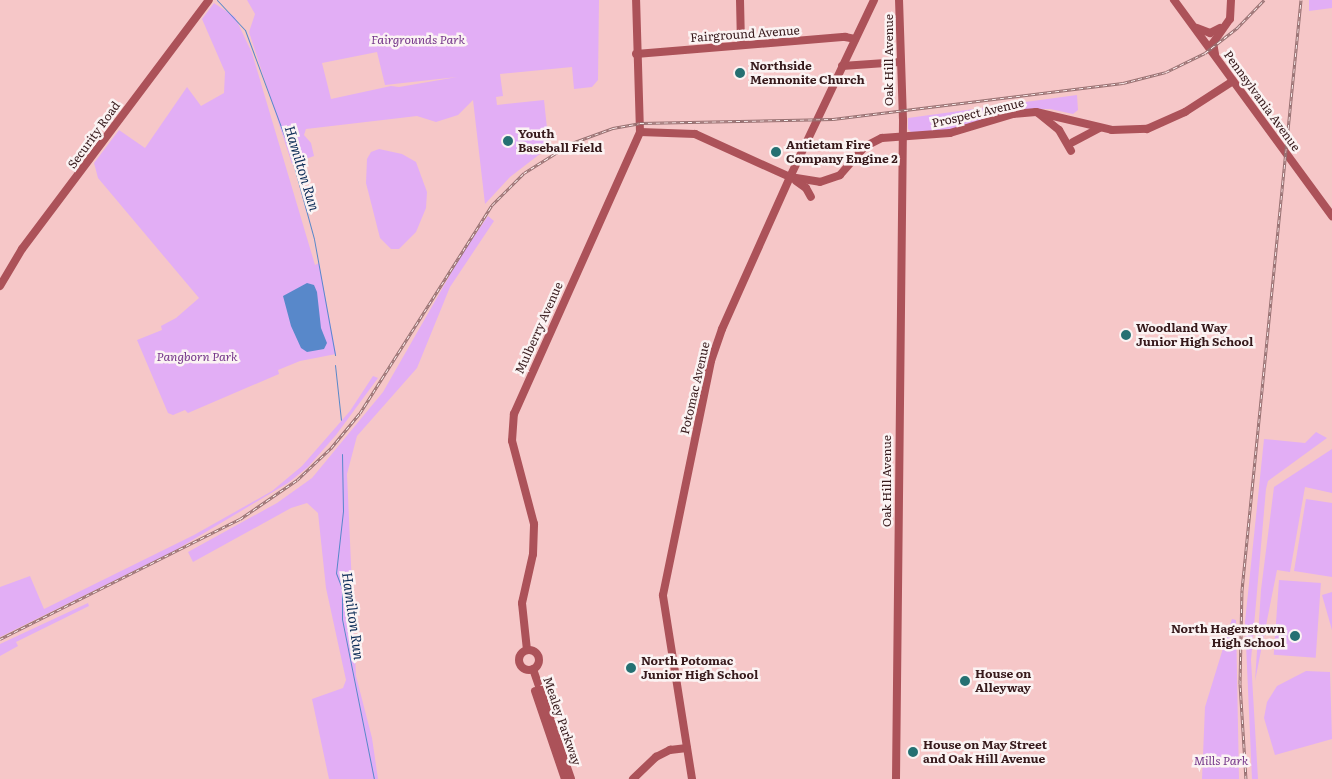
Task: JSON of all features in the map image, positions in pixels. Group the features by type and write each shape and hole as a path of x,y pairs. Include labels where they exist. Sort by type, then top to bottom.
{"street":[{"name":"Security Road","path":"0,286 26,244 209,0"},
{"path":"636,0 636,54 640,132 695,134 790,177 806,188 811,197"},
{"path":"740,0 741,45"},
{"name":"Potomac Avenue","path":"692,779 663,601 665,581 716,344 790,177 874,0"},
{"name":"Pennsylvania Avenue","path":"1174,0 1332,216"},
{"path":"1217,58 1214,39 1228,22 1231,14 1231,0"},
{"name":"Oak Hill Avenue","path":"896,779 901,2"},
{"path":"1191,23 1201,32 1210,33 1228,22"},
{"name":"Fairground Avenue","path":"636,54 845,37 855,39"},
{"path":"842,66 900,62"},
{"name":"Prospect Avenue","path":"790,177 811,182 828,181 845,171 869,143 901,137 950,133 1013,114 1036,112 1099,128 1135,130 1160,124 1201,104 1233,81"},
{"path":"1036,112 1059,130 1070,151"},
{"path":"1073,142 1099,128"},
{"name":"Mulberry Avenue","path":"527,650 522,603 534,542 532,510 512,442 514,414 640,132"},
{"path":"527,650 534,651 539,657 538,664 531,670 519,662 520,654 527,650"},
{"name":"Mealey Parkway","path":"531,670 565,779"},
{"name":"Mealey Parkway","path":"531,670 571,779"},
{"path":"633,779 656,757 670,750 687,748"}],"green space":[{"name":"Fairgrounds Park","path":"247,0 599,0 598,80 592,87 574,89 572,67 500,74 503,96 496,97 497,105 544,100 549,147 510,177 485,204 473,100 458,115 436,122 417,116 306,129 304,135 311,143 314,156 292,164 249,32 255,14","holes":["377,52 385,85 457,77 399,87 391,86 331,99 322,63"]},
{"path":"1309,0 1332,0 1332,8 1309,11"},
{"name":"Pangborn Park","path":"214,3 235,17 252,53 315,265 319,263 336,354 300,361 278,370 279,374 188,413 185,410 173,415 168,413 137,340 162,330 161,326 176,318 199,298 98,178 94,163 119,130 145,148 187,87 201,106 224,93 225,72 202,19"},
{"path":"1077,95 1078,110 1073,114 1050,109 1024,109 954,129 913,134 908,129 908,118"},
{"path":"379,149 402,154 416,162 427,192 426,208 416,232 399,249 391,249 380,238 366,183 367,159 371,152"},
{"path":"488,216 494,221 450,287 417,368 357,436 347,474 356,676 372,738 378,779 329,779 312,699 343,688 346,680 326,588 318,513 307,503 291,508 193,562 188,552 277,503 312,478 383,392 462,254"},
{"path":"373,376 378,378 336,435 308,467 288,483 174,551 0,637 0,587 30,576 44,609 194,535 272,491 302,466 350,411"},
{"path":"1316,432 1327,438 1268,481 1266,489 1251,660 1258,779 1252,779 1245,622 1264,439 1305,443"},
{"path":"1332,449 1332,493 1305,487 1290,572 1277,570 1255,681 1261,590 1274,487"},
{"path":"1306,499 1332,503 1332,577 1294,571"},
{"path":"1279,580 1321,583 1316,658 1274,655"},
{"path":"1332,592 1332,630 1322,595"},
{"path":"88,603 89,606 16,642 18,646 0,656 0,644"},
{"name":"Mills Park","path":"1232,619 1236,620 1239,779 1202,779 1205,707"},
{"path":"1306,671 1330,672 1332,739 1275,755 1264,718 1267,702 1277,686"}],"water":[{"path":"307,283 314,285 317,292 321,328 327,343 324,349 307,352 301,348 291,326 283,296"}],"waterway":[{"name":"Hamilton Run","path":"217,0 245,30 289,148 314,239 335,355"},
{"name":"Hamilton Run","path":"335,365 341,420"},
{"name":"Hamilton Run","path":"342,454 343,511 336,573 342,589 342,619 374,779"}],"railway":[{"path":"0,639 240,519 297,480 331,448 360,413 492,205 524,173 572,143 613,128 640,123 833,119 1123,83 1166,72 1205,53 1237,28 1264,0"},
{"path":"1246,779 1240,684 1242,590 1301,0"}],"place":[{"name":"Northside Mennonite Church","path":"740,73"},
{"name":"Youth Baseball Field","path":"508,141"},
{"name":"Antietam Fire Company Engine 2","path":"776,152"},
{"name":"Woodland Way Junior High School","path":"1126,335"},
{"name":"North Hagerstown High School","path":"1295,636"},
{"name":"North Potomac Junior High School","path":"631,668"},
{"name":"House on Alleyway","path":"965,681"},
{"name":"House on May Street and Oak Hill Avenue","path":"913,752"}]}
